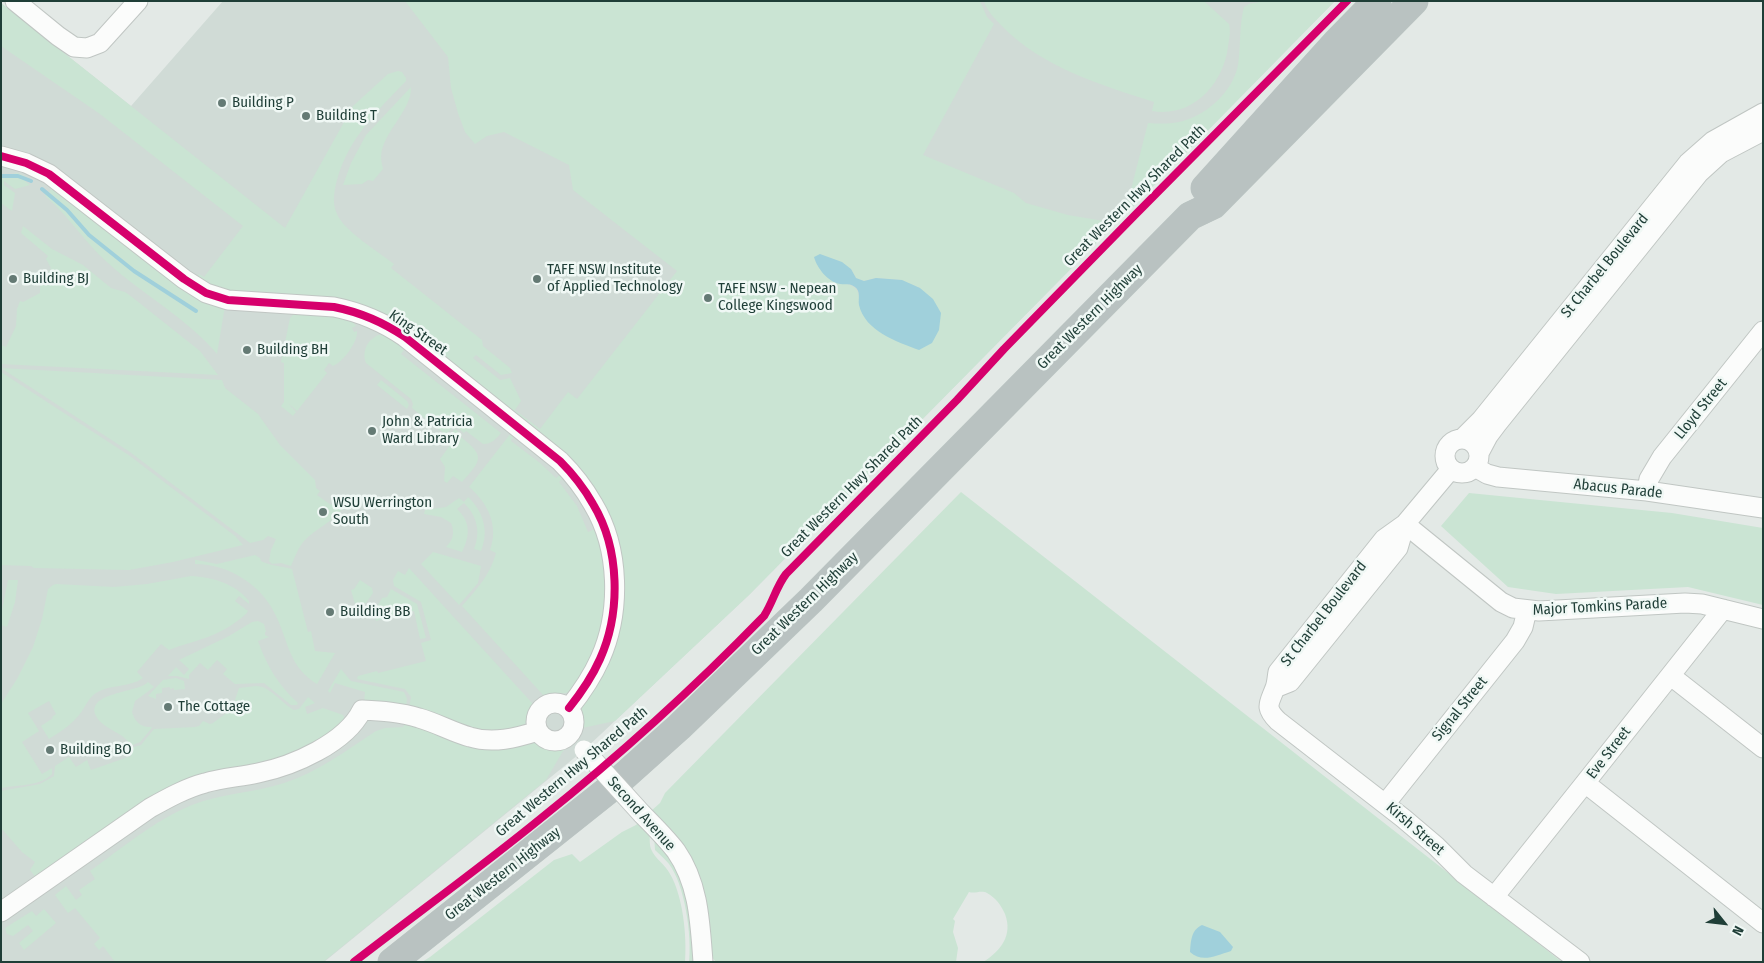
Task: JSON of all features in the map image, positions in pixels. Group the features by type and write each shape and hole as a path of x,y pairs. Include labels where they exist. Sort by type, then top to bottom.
{"highway":[{"name":"Great Western Highway","path":"1190,216 1201,192 1336,43 1377,1"},
{"name":"Great Western Highway","path":"392,962 612,787 679,727 811,600 1190,216 1213,205 1414,1"}],"street":[{"path":"15,1 74,47 86,48 100,43 138,1"},
{"name":"St Charbel Boulevard","path":"1463,438 1481,420 1688,163 1713,141 1763,113"},
{"name":"St Charbel Boulevard","path":"1477,460 1488,436 1497,424 1694,179 1721,153 1763,131"},
{"name":"King Street","path":"1,156 26,163 50,174 184,279 216,298 243,302 334,306 388,326 560,461 579,482 599,515 608,541 615,589 610,626 600,659 582,691 569,708"},
{"name":"Lloyd Street","path":"1647,491 1649,480 1662,457 1763,331"},
{"path":"1463,438 1468,439 1475,445 1477,460 1466,472 1455,472 1445,460 1446,449 1452,441 1463,438"},
{"name":"Abacus Parade","path":"1477,460 1487,474 1498,477 1647,491 1763,508"},
{"name":"St Charbel Boulevard","path":"1275,688 1290,682 1398,548 1405,524 1451,469"},
{"name":"Major Tomkins Parade","path":"1405,524 1501,602 1513,608 1527,610 1685,603 1723,609 1763,619"},
{"name":"Eve Street","path":"1494,896 1586,784 1723,609"},
{"name":"Signal Street","path":"1385,804 1515,641 1527,610"},
{"path":"1671,676 1763,748"},
{"name":"Kirsh Street","path":"1275,688 1268,703 1269,710 1273,716 1427,838 1464,874 1580,962"},
{"path":"555,702 561,703 574,714 575,723 570,735 563,740 552,741 544,738 538,731 536,719 543,707 555,702"},
{"path":"1,912 167,798 204,783 256,774 293,763 347,731 357,720 362,710 395,712 417,717 470,738 484,740 498,741 538,731"},
{"name":"Second Avenue","path":"570,735 676,852 692,881 699,912 703,962"},
{"path":"1586,784 1763,922"}],"shaded area":[{"path":"223,1 1335,1 749,595 584,750 324,962 1,962 1,3 131,106"}],"green space":[{"name":"TAFE NSW - Nepean College Kingswood","path":"405,1 980,1 987,17 994,24 923,155 1014,193 1026,203 1068,215 1116,223 749,595 615,721 582,728 582,706 614,636 599,504 401,327 229,293 229,290 213,287 196,279 199,274 204,277 243,226 100,114 1,46 1,3 285,228 353,106 388,74 398,71 402,72 406,81 365,126 348,151 336,184 335,210 341,221 354,234 394,264 391,268 482,340 483,346 510,368 512,373 501,375 476,355 473,358 500,380 510,378 521,401 515,410 540,429 568,392 577,399 677,271 573,190 569,165 504,132 487,136 475,144 465,132 458,113 451,88 448,57","holes":["851,269 856,278 864,281 876,278 901,280 920,288 859,306 857,290 847,284"]},
{"path":"984,1 1205,2 1229,24 1230,33 1225,61 1220,74 1212,86 1192,104 1167,112 1152,111 1154,102 1113,89 1073,73 1035,53 999,23 989,11"},
{"path":"1265,1 1335,1 1130,210 1126,209 1148,123 1166,124 1183,121 1201,113 1218,100 1231,84 1238,65 1241,21 1244,7 1249,4"},
{"path":"411,87 407,105 386,139 381,157 383,169 373,181 368,180 362,184 343,185 351,163 366,135"},
{"path":"18,173 26,177 25,181 30,185 15,189 4,181 4,185 15,193 12,211 1,203 1,176"},
{"path":"55,185 225,306 217,354 193,329 121,274 92,247 62,212 45,196"},
{"path":"23,226 52,249 83,265 111,288 125,292 132,297 200,351 218,375 1,364 1,345 6,347 16,326 17,309 20,301 23,302 40,293 40,283 43,282 51,268 46,259 48,256 21,233"},
{"path":"297,311 313,311 352,321 356,326 352,328 354,332 357,331 357,335 349,351 337,364 333,366 329,363 324,370 327,373 297,411 288,403 296,412 293,416 281,406 284,402 284,363 281,362 290,318"},
{"path":"382,334 406,347 401,354 501,433 486,444 483,444 466,431 464,433 454,425 446,435 412,408 411,399 366,363 365,349 367,345 373,338"},
{"path":"1,368 222,380 225,388 258,414 280,445 315,480 316,488 320,491 317,495 331,505 334,502 343,508 334,518 304,541 291,566 281,563 272,564 269,561 276,539 268,536 263,540 250,543 130,452"},
{"path":"1,372 130,456 235,536 243,545 173,562 129,570 34,568 31,566 1,565"},
{"path":"381,380 407,401 409,405 407,409 377,385"},
{"path":"455,429 474,449 478,458 474,468 462,482 453,476 447,483 444,481 445,467 440,459 451,444 446,440"},
{"path":"511,433 514,436 511,441 556,478 561,474 564,477 559,482 577,506 588,532 598,528 608,585 596,653 571,692 568,693 544,696 462,606 487,575 496,553 490,550 493,532 490,516 482,500 469,487"},
{"path":"961,492 1562,962 983,962 995,953 1004,942 1007,922 1005,914 996,899 987,893 969,892 953,919 955,921 953,932 958,948 956,962 716,962 711,956 704,913 651,811 660,803 665,793"},
{"path":"1469,493 1672,513 1763,528 1763,605 1688,587 1556,594 1508,587 1441,526"},
{"path":"468,497 478,509 484,523 485,537 481,551 474,549 477,525 472,513 464,503 457,509 465,519 468,529 467,540 462,552 446,547 453,536 451,523 441,517 424,514 425,510 446,507 459,498 464,502"},
{"path":"433,552 481,566 478,583 459,605 421,564"},
{"path":"255,555 265,563 292,569 308,632 311,631 315,651 335,653 317,684 295,662 270,605 253,586 232,572 208,565 195,564 195,560 217,564"},
{"path":"409,568 532,703 532,711 524,725 517,729 482,733 409,708 411,697 405,689 357,679 358,676 377,671 378,673 426,661 421,643 431,640 421,602 394,586 393,580 398,571 405,575"},
{"path":"191,576 223,582 237,590 244,595 249,604 239,596 235,601 248,611 231,625 208,637 169,650 161,644 137,672 143,678 96,693 72,722 49,739 41,726 56,714 49,701 28,713 39,731 22,742 42,774 52,768 52,774 48,778 35,783 1,788 1,704 17,679 33,647 42,619 48,589 56,584 114,587 147,584"},
{"path":"8,580 18,580 15,602 7,627 1,625 1,615"},
{"path":"360,580 372,588 373,593 366,603 355,604 351,590 354,589"},
{"path":"391,589 417,604 426,638 420,639 414,611 376,621 374,612 382,598 387,597"},
{"path":"258,621 264,624 265,635 269,637 258,641 265,659 279,682 298,703 297,705 291,705 264,683 235,684 223,674 227,669 217,660 208,670 200,663 189,675 189,679 168,676 176,667 184,675 189,669 179,660 229,636 252,622"},
{"path":"341,669 351,681 404,692 407,699 406,707 364,702 365,692 335,683 330,693 328,691"},
{"path":"176,678 184,681 185,689 162,688 162,693 156,694 156,699 148,696 163,680"},
{"path":"148,682 154,687 135,701 132,712 139,724 152,727 140,742 130,746 124,738 99,721 95,708 98,702 105,698 134,689"},
{"path":"256,686 271,692 294,710 299,709 308,697 315,703 305,707 307,714 323,708 343,715 345,719 343,723 309,747 273,762 227,771 37,879 30,870 35,862 22,852 1,828 1,791 40,784 54,776 55,766 69,757 76,767 87,760 91,770 131,756 130,748 141,745 154,729 195,727 199,726 203,721 210,724 213,723 232,709 239,688"},
{"path":"407,721 535,740 552,748 566,746 546,780 323,962 115,962 103,946 99,950 94,944 100,938 75,908 68,913 55,895 66,886 76,900 82,895 79,890 95,879 90,871 139,835 178,811 203,801 261,789 297,778 332,760 376,731 385,728 403,727"},
{"path":"639,822 650,830 651,849 668,870 678,893 685,929 685,962 422,962 554,860 572,854 580,862"},
{"path":"654,834 662,843 687,888 697,962 689,962 688,925 683,897 675,873 655,850"},
{"path":"44,909 56,923 24,950 19,943 33,931 28,925 13,936 7,934 5,928 32,911 36,916"}],"water":[{"path":"820,254 842,262 851,269 856,278 864,281 876,278 902,280 920,288 933,299 941,313 939,330 932,343 919,350 892,339 875,329 862,314 857,289 851,285 836,283 820,270 814,257"},
{"path":"1202,925 1220,932 1233,947 1231,951 1204,958 1190,952 1194,933"}],"waterway":[{"path":"1,176 18,176 31,181"},
{"path":"42,189 67,210 89,235 134,271 196,311"}],"cycle path":[{"name":"Great Western Hwy Shared Path","path":"354,962 569,795 627,746 711,669 764,616 786,574 1135,215 1347,1"},
{"path":"1,156 26,163 49,174 184,279 206,293 228,300 334,307 379,322 405,337 560,461 582,487 602,522 613,560 614,581 612,621 607,641 593,672 569,708"}],"place":[{"name":"Building P","path":"222,103"},
{"name":"Building T","path":"306,116"},
{"name":"Building BJ","path":"13,279"},
{"name":"TAFE NSW Institute of Applied Technology","path":"537,279"},
{"name":"TAFE NSW - Nepean College Kingswood","path":"708,298"},
{"name":"Building BH","path":"247,350"},
{"name":"John & Patricia Ward Library","path":"372,431"},
{"name":"WSU Werrington South","path":"323,512"},
{"name":"Building BB","path":"330,612"},
{"name":"The Cottage","path":"168,707"},
{"name":"Building BO","path":"50,750"}]}
